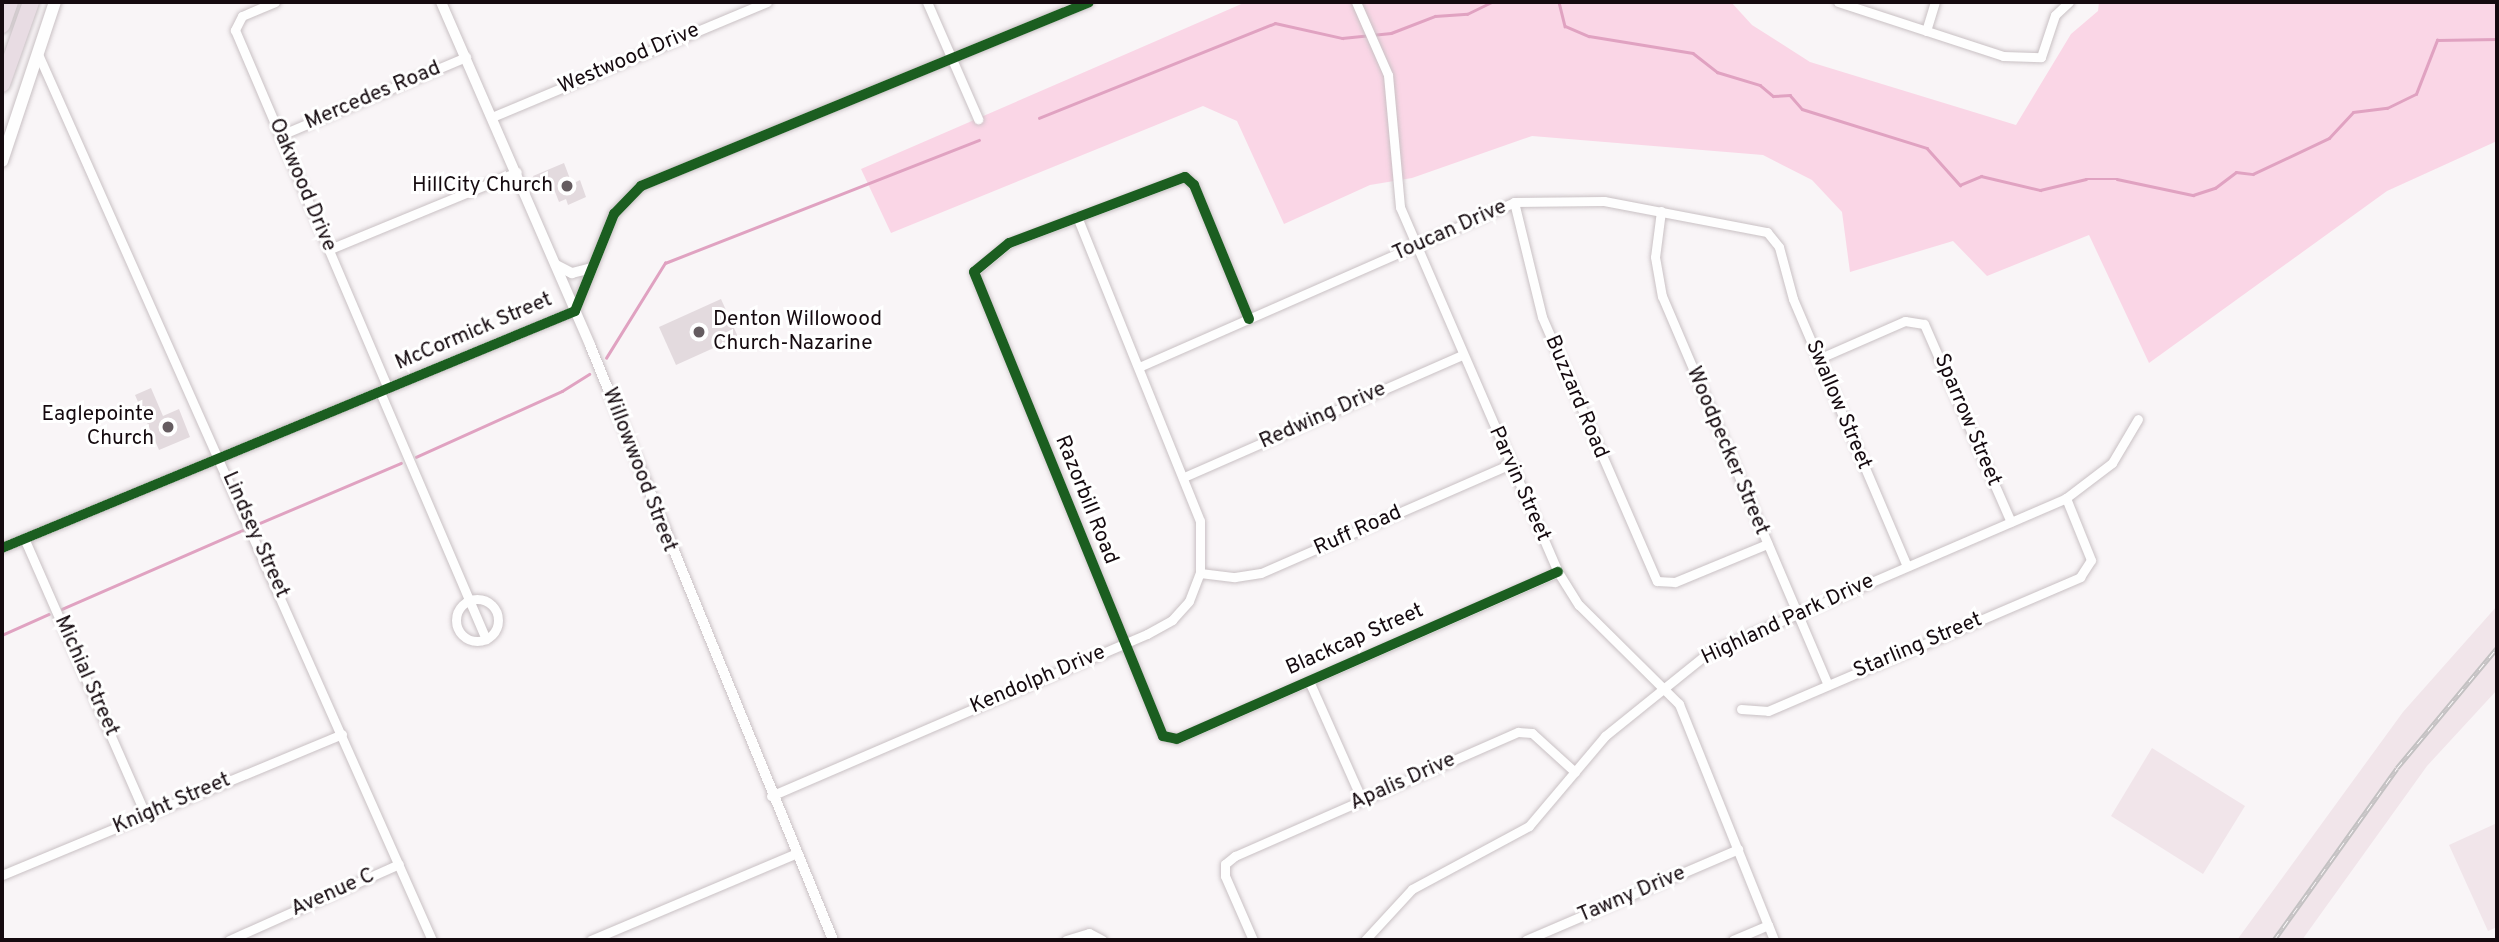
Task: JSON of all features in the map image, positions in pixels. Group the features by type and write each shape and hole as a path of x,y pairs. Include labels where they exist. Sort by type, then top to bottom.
{"highway":[{"path":"2,25 10,2"},
{"path":"2,84 30,2"}],"main road":[{"path":"2,161 55,2"}],"street":[{"name":"Oakwood Drive","path":"275,2 242,16 235,30 330,249 468,601 486,639"},
{"name":"Westwood Drive","path":"492,117 767,2"},
{"path":"927,2 978,119"},
{"name":"McCormick Street","path":"2,548 575,311 614,214 641,186 1089,2"},
{"name":"Parvin Street","path":"1356,2 1388,75 1400,207 1558,572 1578,605 1665,686 1687,721 1774,940"},
{"path":"1838,2 2003,56 2041,57 2055,15 2069,2"},
{"path":"1926,31 1935,2"},
{"name":"Willowwood Street","path":"445,3 556,265 771,796 833,940"},
{"name":"Lindsey Street","path":"38,54 221,457 432,940"},
{"name":"Mercedes Road","path":"281,135 466,57"},
{"path":"330,249 517,172"},
{"path":"1077,216 1185,177 1194,185 1249,319"},
{"name":"Toucan Drive","path":"1139,367 1514,202 1561,198 1661,211 1767,232 1776,241"},
{"name":"Buzzard Road","path":"1514,202 1551,340 1662,583 1767,544"},
{"name":"Woodpecker Street","path":"1661,211 1655,257 1662,296 1828,685"},
{"name":"Razorbill Road","path":"1077,216 1009,243 974,272 1124,643 1167,739"},
{"name":"Kendolph Drive","path":"771,796 1124,643 1172,620 1189,601 1200,573 1203,536 1184,477 1077,216"},
{"name":"Swallow Street","path":"1776,241 1818,359 1907,566"},
{"path":"556,265 572,273 592,268"},
{"name":"Sparrow Street","path":"1818,359 1905,321 1919,321 1928,330 2011,522"},
{"name":"Redwing Drive","path":"1184,477 1462,355"},
{"name":"Highland Park Drive","path":"1367,937 1412,889 1529,826 1605,736 1709,652 2066,498 2112,463 2138,419"},
{"name":"Ruff Road","path":"1200,573 1235,577 1261,573 1510,464"},
{"name":"Starling Street","path":"1741,709 1768,710 2080,577 2090,566 2066,498"},
{"name":"Michial Street","path":"24,538 146,816"},
{"name":"Blackcap Street","path":"1167,739 1310,681 1558,572"},
{"path":"468,601 486,601 495,610 498,623 486,639 466,639 457,628 457,613 468,601"},
{"path":"1310,681 1362,800"},
{"name":"Apalis Drive","path":"1253,940 1225,864 1362,800 1523,730 1575,772"},
{"name":"Knight Street","path":"2,875 342,734"},
{"name":"Tawny Drive","path":"1526,940 1738,849"},
{"path":"591,940 795,854"},
{"name":"Avenue C","path":"229,940 398,864"},
{"path":"1733,940 1768,925"},
{"path":"1066,940 1088,933 1102,940"},
{"path":"1367,937 1378,940"}],"shaded area":[{"path":"1246,2 1731,2 1752,25 1810,62 2016,125 2071,34 2098,11 2099,2 2497,2 2497,141 2387,191 2149,363 2089,235 1987,276 1953,241 1850,272 1842,212 1812,180 1763,155 1532,136 1412,178 1370,185 1284,224 1237,121 1203,106 891,233 861,169"},
{"path":"2497,606 2497,690 2427,766 2302,940 2237,940 2403,712"},
{"path":"2152,748 2245,806 2203,874 2111,816"},
{"path":"2497,823 2497,927 2488,931 2449,845"}],"building":[{"name":"HillCity Church","path":"564,163 572,184 580,180 586,197 568,205 566,199 559,202 552,184 538,189 533,176"},
{"name":"Denton Willowood Church-Nazarine","path":"721,299 738,337 676,365 659,327"},
{"name":"Eaglepointe Church","path":"151,388 163,416 179,409 190,437 159,450 135,395"}],"waterway":[{"path":"1039,118 1275,23 1342,38 1391,33 1435,16 1467,14 1492,2"},
{"path":"1559,2 1565,26 1589,36 1693,53 1717,72 1760,85 1773,96 1790,95 1802,109 1927,148 1960,185 1981,176 2040,190 2086,179 2117,179 2193,195 2215,188 2236,172 2253,174 2329,138 2353,112 2387,108 2416,94 2437,40 2497,39"},
{"path":"606,358 665,263 979,140"},
{"path":"416,457 562,391 589,374"},
{"path":"260,523 401,463"},
{"path":"62,609 243,530"},
{"path":"2,635 49,614"}],"railway":[{"path":"2274,940 2397,768 2497,648"}],"cycle path":[{"path":"2,548 575,311 614,214 641,186 1089,2"},
{"path":"1249,319 1194,185 1185,177 1009,243 974,272 1163,736 1177,739 1558,572"}],"place":[{"name":"HillCity Church","path":"567,186"},
{"name":"Denton Willowood Church-Nazarine","path":"699,332"},
{"name":"Eaglepointe Church","path":"168,427"}]}
